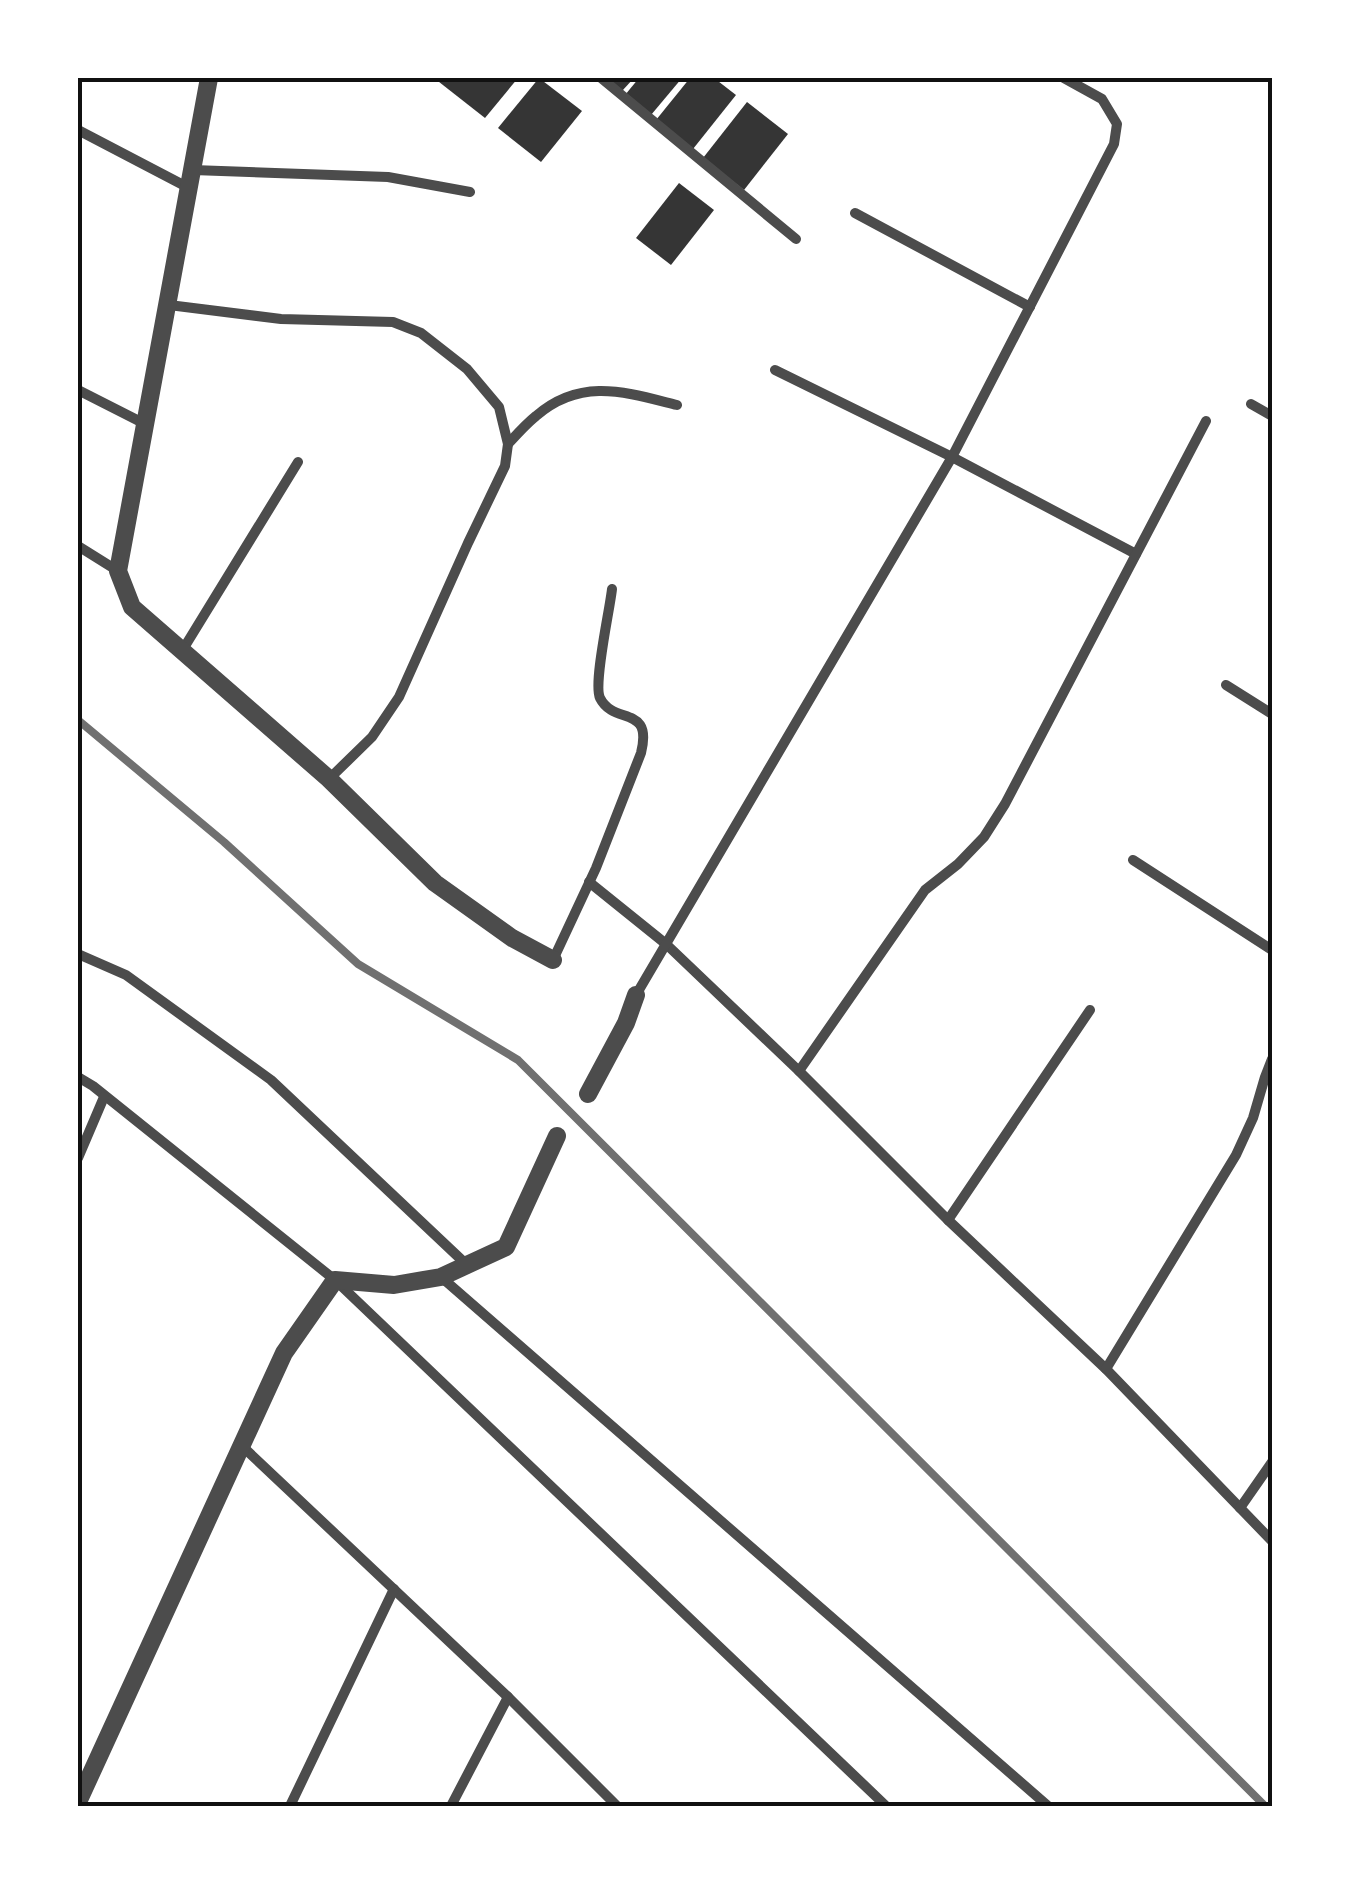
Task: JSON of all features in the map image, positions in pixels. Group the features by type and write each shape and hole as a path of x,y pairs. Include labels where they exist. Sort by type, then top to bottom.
{"street":[{"path":"210,78 118,571 132,607 329,780 436,883 512,938 553,960 589,882 645,737 643,727 635,720 607,706 598,696 612,589"},
{"path":"602,78 796,239"},
{"path":"588,1094 626,1023 636,995 952,457 1114,144 1117,124 1102,99 1064,78"},
{"path":"78,130 191,179 388,178 470,192"},
{"path":"854,213 1030,307"},
{"path":"169,306 281,319 393,322 421,333 467,369 499,407 508,444 505,466 399,697 372,736 329,780"},
{"path":"775,370 1136,554"},
{"path":"78,390 145,424"},
{"path":"508,444 537,414 568,396 592,390 621,391 677,405"},
{"path":"1251,404 1272,416"},
{"path":"799,1070 925,890 984,837 1005,804 1206,421"},
{"path":"182,651 298,462"},
{"path":"78,546 118,571"},
{"path":"1226,685 1272,714"},
{"path":"1134,860 1272,950"},
{"path":"589,882 666,944 799,1070 948,1220 1106,1369 1272,1541"},
{"path":"78,954 126,976 272,1080 467,1264"},
{"path":"948,1220 1090,1010"},
{"path":"1106,1369 1236,1154 1253,1118 1272,1059"},
{"path":"78,1077 335,1280 886,1806"},
{"path":"78,1158 104,1097"},
{"path":"335,1280 394,1285 441,1277 506,1248 558,1136"},
{"path":"441,1277 1048,1806"},
{"path":"78,1802 284,1353 335,1280"},
{"path":"242,1445 617,1806"},
{"path":"1240,1508 1272,1462"},
{"path":"290,1806 394,1589"},
{"path":"451,1806 508,1697"}],"building":[{"path":"434,78 518,78 485,118"},
{"path":"539,78 582,111 541,162 498,128"},
{"path":"604,78 634,78 622,91"},
{"path":"639,78 682,78 651,115 625,95"},
{"path":"690,78 714,78 736,95 693,149 656,120"},
{"path":"747,102 788,134 744,190 703,158"},
{"path":"679,183 714,210 671,265 636,238"}],"railway":[{"path":"78,720 224,842 358,964 518,1060 1265,1806"}]}
